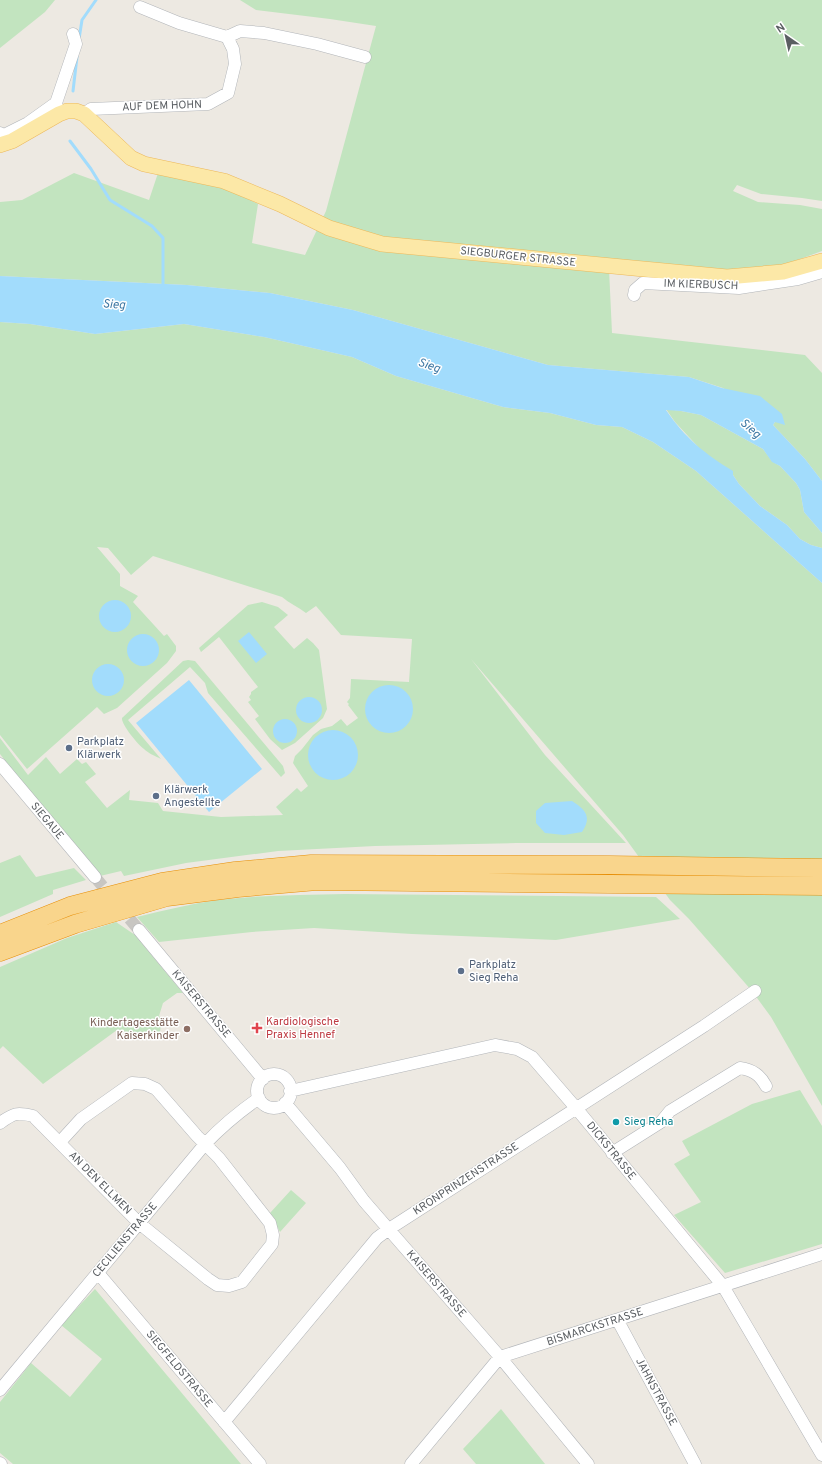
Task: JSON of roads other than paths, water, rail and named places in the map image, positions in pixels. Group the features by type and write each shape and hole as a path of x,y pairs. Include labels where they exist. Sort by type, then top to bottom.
{"highway":[{"path":"0,934 70,906 162,882 235,870 312,864 642,865 822,868"},
{"path":"0,952 75,924 125,908 167,897 238,888 317,881 822,886"}],"main road":[{"path":"0,145 12,141 57,108 84,114"},
{"name":"SIEGBURGER STRASSE","path":"84,114 131,158 144,164 224,181 280,204 329,228 382,244 727,277 783,272 822,261"}],"street":[{"path":"140,7 179,23 227,37 240,31 264,33 317,44 365,57"},
{"path":"0,133 4,135 57,108 76,44 73,34"},
{"name":"AUF DEM HOHN","path":"84,114 91,109 208,104 220,98 228,93 235,64 233,49 227,37"},
{"name":"IM KIERBUSCH","path":"634,295 635,290 643,283 738,288 798,279 822,272"},
{"name":"SIEGAUE","path":"0,764 95,878"},
{"name":"KAISERSTRASSE","path":"139,930 263,1079"},
{"name":"KRONPRINZENSTRASSE","path":"224,1422 378,1238 389,1229 704,1026 755,991"},
{"name":"DICKSTRASSE","path":"290,1091 495,1045 517,1049 532,1057 723,1286 822,1455"},
{"path":"612,1153 661,1122 670,1111 740,1068 752,1070 762,1078 766,1086"},
{"path":"271,1075 281,1076 288,1082 290,1091 290,1096 285,1103 276,1108 271,1108 262,1103 257,1094 258,1086 263,1079 271,1075"},
{"name":"AN DEN ELLMEN","path":"0,1123 9,1117 21,1113 34,1116 140,1223 217,1285 229,1286 242,1282 272,1244 273,1234 270,1223 219,1158 156,1090 145,1084 132,1083 81,1119 60,1142"},
{"name":"CECILIENSTRASSE","path":"0,1390 205,1144 221,1128 259,1098"},
{"name":"KAISERSTRASSE","path":"285,1103 340,1168 364,1201 500,1357 588,1464"},
{"name":"BISMARCKSTRASSE","path":"500,1357 822,1254"},
{"name":"SIEGFELDSTRASSE","path":"98,1273 260,1464"},
{"name":"JAHNSTRASSE","path":"618,1320 695,1464"},
{"path":"411,1464 500,1357"}],"water":[{"name":"Sieg","path":"0,276 187,285 270,293 353,310 548,365 689,377 722,388 760,396 782,414 785,425 775,422 773,425 805,459 822,481 822,533 804,512 800,490 796,483 780,466 772,462 763,449 701,415 666,410 696,445 733,471 733,475 739,484 760,506 787,525 800,539 811,545 822,548 822,583 696,471 653,442 622,427 596,425 550,413 503,407 396,376 352,357 264,337 184,324 95,334 30,324 0,322"},
{"path":"112,600 118,600 127,604 131,616 127,628 118,632 112,632 103,628 99,619 99,613 103,604"},
{"path":"249,632 267,654 256,663 238,641"},
{"path":"140,634 146,634 155,638 159,650 155,662 146,666 140,666 131,662 127,653 127,647 131,638"},
{"path":"105,664 111,664 120,668 124,680 120,692 111,696 105,696 96,692 92,683 92,677 96,668"},
{"path":"189,680 262,769 209,812 136,723"},
{"path":"384,685 394,685 403,689 409,695 412,700 412,718 403,729 394,733 384,733 375,729 369,723 365,714 365,704 369,695 375,689"},
{"path":"309,697 318,701 322,710 318,719 309,723 300,719 296,710 300,701"},
{"path":"280,719 290,719 297,726 297,736 290,743 280,743 273,736 273,726"},
{"path":"333,730 342,732 351,737 356,746 358,755 356,764 351,773 342,778 333,780 324,778 315,773 310,764 308,755 310,746 315,737 324,732"},
{"path":"572,801 586,814 587,822 582,832 564,835 545,833 536,823 536,811 545,803"}],"waterway":[{"path":"79,39 82,20 96,0"},
{"path":"73,91 77,57"},
{"path":"70,141 91,169 110,200 152,226 163,238 163,287"}],"tunnel":[{"path":"95,877 139,930"}],"place":[{"name":"Parkplatz Klärwerk","path":"69,748"},
{"name":"Klärwerk Angestellte","path":"156,796"},
{"name":"Parkplatz Sieg Reha","path":"461,971"},
{"name":"Kardiologische Praxis Hennef","path":"257,1028"},
{"name":"Kindertagesstätte Kaiserkinder","path":"187,1029"},
{"name":"Sieg Reha","path":"616,1122"}]}
